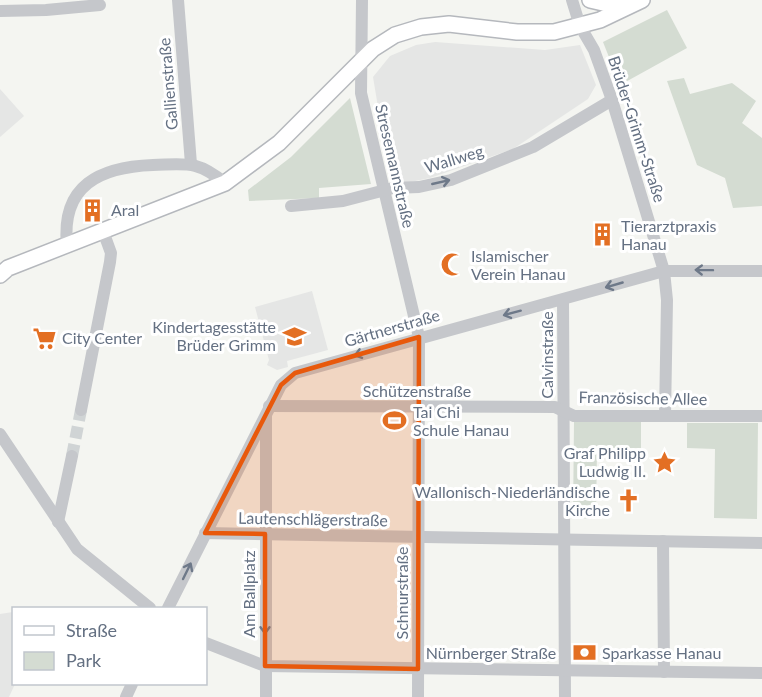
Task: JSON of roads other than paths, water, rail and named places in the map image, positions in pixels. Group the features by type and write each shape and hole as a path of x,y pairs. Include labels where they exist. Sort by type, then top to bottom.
{"main road":[{"path":"590,0 603,3 620,0"},
{"path":"3,271 225,183 279,143 361,60 395,35 421,27 449,24 533,33 580,26 609,16 636,0"}],"street":[{"name":"Gallienstraße","path":"178,0 191,164"},
{"name":"Stresemannstraße","path":"362,0 361,93 419,337"},
{"name":"Brüder-Grimm-Straße","path":"572,0 580,26 594,50 612,100 664,271 667,300 665,416"},
{"path":"0,10 46,10 100,4"},
{"name":"Wallweg","path":"291,206 343,201 384,191 451,180 509,158 612,100"},
{"path":"67,245 65,224 72,201 83,186 95,178 124,167 191,164 206,168 225,183"},
{"path":"81,410 111,257 103,231"},
{"name":"Gärtnerstraße","path":"169,607 281,385 294,373 664,271 762,271"},
{"name":"Calvinstraße","path":"563,300 564,411"},
{"name":"Schnurstraße","path":"418,697 419,337"},
{"name":"Schützenstraße","path":"268,410 555,407 564,411"},
{"name":"Am Ballplatz","path":"266,697 265,534 268,410"},
{"name":"Französische Allee","path":"565,697 564,411 574,416 762,416"},
{"path":"0,434 83,556 147,607"},
{"path":"58,522 72,456"},
{"name":"Lautenschlägerstraße","path":"205,533 564,540"},
{"path":"564,540 762,543"},
{"path":"663,541 664,672"},
{"name":"Nürnberger Straße","path":"207,643 265,666 762,673"}],"tunnel":[{"path":"72,456 81,410"}],"place":[{"name":"Aral","path":"93,210"},
{"name":"Tierarztpraxis Hanau","path":"603,235"},
{"name":"Islamischer Verein Hanau","path":"453,265"},
{"name":"Kindertagesstätte Brüder Grimm","path":"294,336"},
{"name":"City Center","path":"44,338"},
{"name":"Tai Chi Schule Hanau","path":"395,421"},
{"name":"Graf Philipp Ludwig II.","path":"664,462"},
{"name":"Wallonisch-Niederländische Kirche","path":"628,501"},
{"name":"Sparkasse Hanau","path":"584,653"}]}
